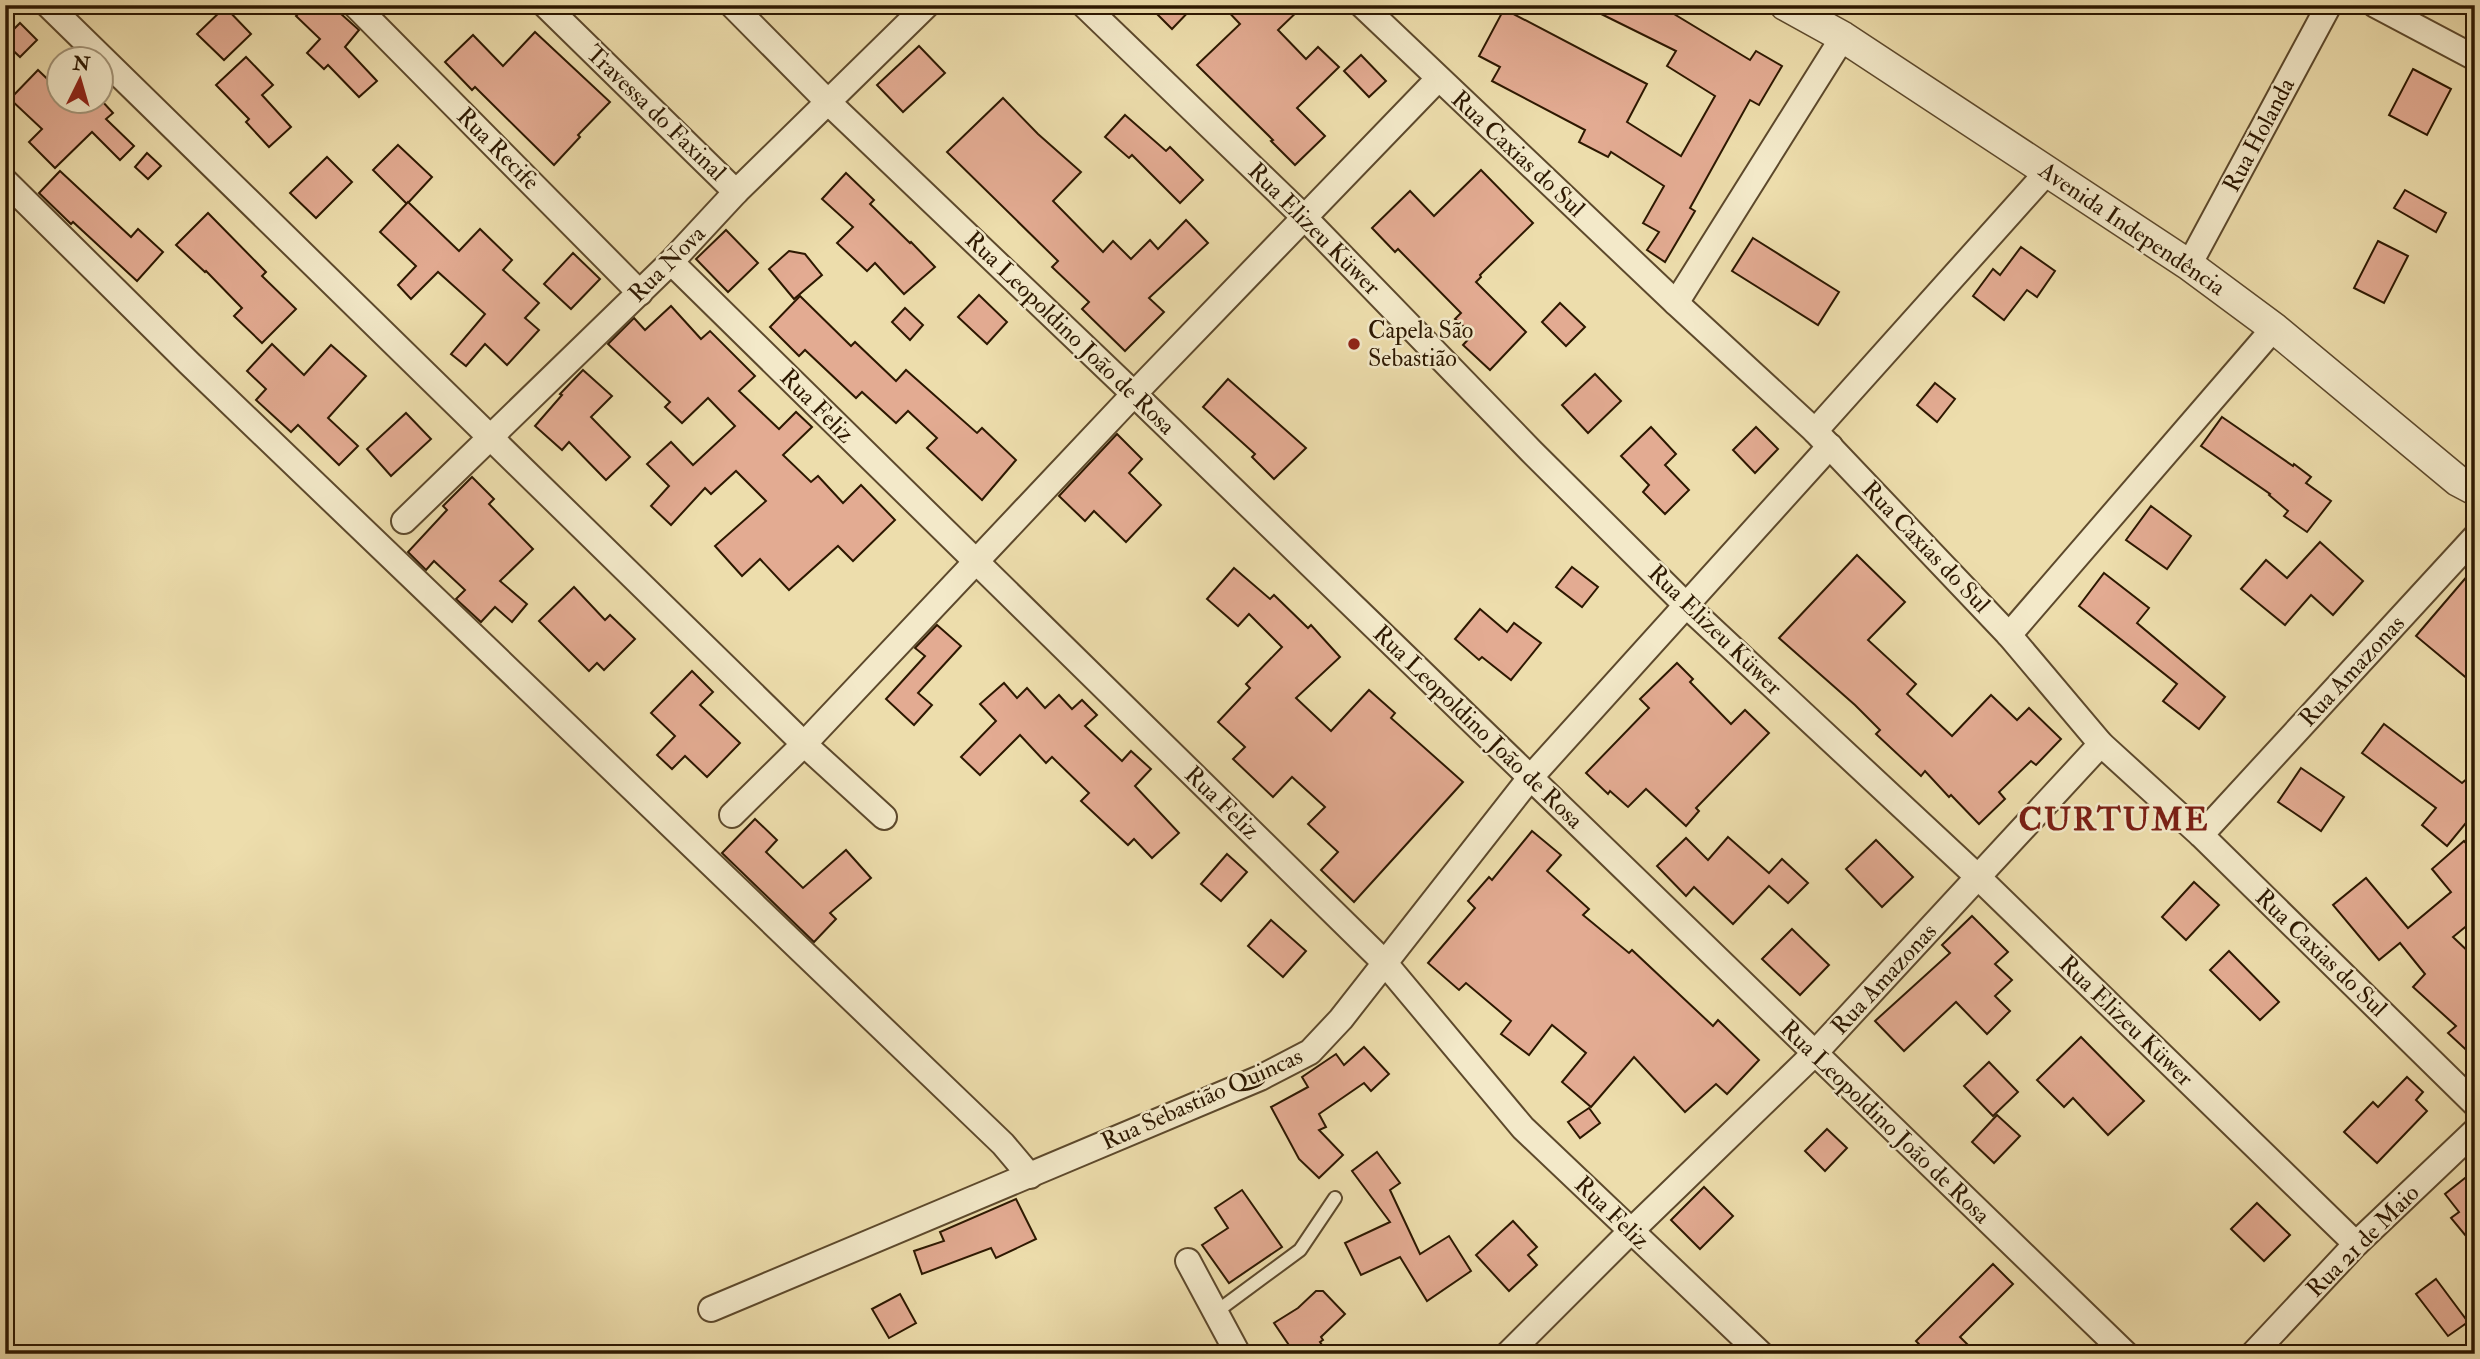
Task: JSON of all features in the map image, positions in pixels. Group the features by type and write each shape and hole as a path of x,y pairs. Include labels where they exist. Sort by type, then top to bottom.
{"street":[{"path":"48,5 804,744 884,817"},
{"name":"Rua Recife","path":"355,5 640,293"},
{"name":"Travessa do Faxinal","path":"545,5 736,192"},
{"name":"Rua Leopoldino João de Rosa","path":"732,5 828,102 1135,394 2126,1354"},
{"name":"Rua Nova","path":"404,521 640,293 736,192 927,5"},
{"name":"Rua Elizeu Küwer","path":"1084,5 1304,217 1531,451 1687,606 1979,878 2356,1244"},
{"name":"Rua Caxias do Sul","path":"1362,5 1823,439 2009,635 2101,744 2201,835 2475,1104"},
{"name":"Rua Holanda","path":"2189,265 2329,5"},
{"path":"2375,5 2475,58"},
{"name":"Avenida Independência","path":"1796,8 2189,265 2274,328 2466,485 2475,509"},
{"path":"1676,303 1843,37"},
{"path":"732,815 804,744 975,561 1438,79"},
{"name":"Rua Sebastião Quincas","path":"711,1309 1261,1078 1310,1052 1341,1019 1530,778 1687,606 2048,171"},
{"path":"5,181 199,373 1003,1144 1030,1176"},
{"name":"Rua Feliz","path":"671,262 1384,962 1523,1128 1761,1354"},
{"path":"2009,635 2274,328"},
{"name":"Rua Amazonas","path":"2201,835 2475,537"},
{"name":"Rua Amazonas","path":"1508,1354 1814,1054 2101,744"},
{"name":"Rua 21 de Maio","path":"2253,1354 2356,1244 2475,1131"},
{"path":"1188,1261 1238,1354"}],"lane":[{"path":"1216,1312 1300,1250 1335,1198"}],"building":[{"path":"307,5 331,5 359,30 345,47 377,81 359,97 328,65 324,69 307,53 320,39 296,16"},
{"path":"1148,5 1195,5 1172,29"},
{"path":"1222,5 1304,5 1278,30 1306,59 1318,47 1339,67 1297,108 1325,136 1295,165 1197,65 1240,24"},
{"path":"1583,5 1659,5 1750,60 1756,51 1782,66 1759,105 1750,100 1690,208 1695,211 1665,262 1647,250 1659,232 1643,223 1664,186 1611,152 1608,157 1579,142 1585,130 1492,81 1500,67 1479,56 1504,9 1647,84 1627,122 1681,156 1715,96 1667,66 1676,51"},
{"path":"225,7 251,34 224,60 197,34"},
{"path":"20,23 37,40 20,57 5,43 5,38"},
{"path":"535,32 610,102 554,165 475,87 472,90 445,62 473,35 503,66"},
{"path":"919,46 945,73 903,112 877,85"},
{"path":"1361,55 1386,81 1369,97 1344,71"},
{"path":"246,57 273,85 262,95 291,127 269,147 246,122 249,119 216,85"},
{"path":"2413,69 2451,89 2427,135 2389,115"},
{"path":"38,70 46,78 46,116 110,116 106,119 134,146 120,160 92,132 55,168 29,142 42,129 10,99"},
{"path":"1003,98 1081,172 1053,201 1103,252 1113,241 1131,259 1150,240 1158,249 1186,220 1208,243 1149,298 1164,312 1125,351 1082,309 1089,302 1052,267 1058,261 947,152"},
{"path":"1125,115 1166,151 1170,147 1203,180 1180,203 1132,155 1129,158 1105,137"},
{"path":"398,145 432,177 407,204 373,170"},
{"path":"147,153 161,166 148,179 135,167"},
{"path":"327,157 352,182 316,218 290,193"},
{"path":"1481,170 1533,223 1476,282 1526,332 1490,370 1463,345 1473,334 1455,319 1461,313 1398,249 1395,252 1372,228 1410,191 1434,216"},
{"path":"60,171 131,237 138,229 163,252 137,281 39,193"},
{"path":"846,173 874,200 870,204 935,267 904,294 875,263 867,271 837,243 853,227 822,199"},
{"path":"2405,190 2446,213 2436,232 2394,208"},
{"path":"408,202 459,251 480,229 512,260 503,270 539,303 525,318 539,330 507,365 485,344 466,366 451,354 485,314 438,272 411,299 398,285 416,266 380,232"},
{"path":"208,213 266,272 262,276 296,309 262,343 234,316 242,308 176,245"},
{"path":"726,230 758,263 728,292 696,259"},
{"path":"1753,238 1839,292 1818,325 1732,271"},
{"path":"2378,241 2408,256 2384,303 2354,288"},
{"path":"2021,247 2055,271 2037,297 2027,290 2004,320 1973,296 1993,269 2000,275"},
{"path":"789,251 805,254 822,275 794,299 769,269"},
{"path":"573,253 600,279 571,309 544,284"},
{"path":"979,295 1007,322 987,344 958,317"},
{"path":"800,296 851,346 855,342 896,381 906,370 977,433 982,428 1016,460 982,500 927,448 937,438 908,411 896,423 862,392 856,398 805,350 799,356 770,327"},
{"path":"1560,303 1585,327 1566,346 1542,322"},
{"path":"671,306 701,339 710,331 755,376 739,391 779,429 796,412 812,427 783,455 811,482 818,476 843,503 861,485 895,520 853,561 838,546 789,590 760,559 742,576 715,546 766,501 736,471 711,494 705,488 671,525 651,506 669,486 647,464 671,442 693,465 735,426 708,398 682,423 665,407 670,402 608,344 634,318 645,330"},
{"path":"905,308 923,325 910,340 892,322"},
{"path":"272,344 304,375 331,345 366,376 328,418 358,446 339,465 298,425 291,432 256,400 266,389 247,371"},
{"path":"583,370 612,396 591,417 630,457 606,480 569,442 562,450 535,426"},
{"path":"1595,374 1621,401 1588,433 1562,405"},
{"path":"1228,379 1306,448 1274,479 1252,457 1255,454 1203,407"},
{"path":"1935,383 1955,399 1937,422 1917,405"},
{"path":"406,413 431,439 391,476 367,449"},
{"path":"2222,417 2311,477 2306,483 2331,501 2307,532 2284,516 2288,511 2270,494 2201,446"},
{"path":"1651,427 1676,454 1665,465 1689,490 1665,514 1643,492 1649,485 1621,456"},
{"path":"1756,427 1778,449 1755,473 1733,450"},
{"path":"1117,434 1142,459 1129,473 1161,505 1126,542 1094,511 1085,521 1059,496"},
{"path":"472,477 494,499 489,504 533,549 500,581 527,604 512,622 495,607 481,622 456,599 465,590 434,561 426,570 408,552 447,510 443,506"},
{"path":"2151,506 2191,536 2167,569 2126,540"},
{"path":"2320,542 2363,581 2333,615 2311,595 2285,625 2241,589 2266,560 2287,578"},
{"path":"1857,555 1905,602 1868,640 1916,684 1907,694 1952,736 1991,695 2017,720 2029,708 2061,739 2036,765 2031,761 1999,792 2005,799 1979,824 1925,771 1921,776 1876,734 1880,730 1855,705 1779,638"},
{"path":"1572,567 1598,587 1582,607 1556,587"},
{"path":"2475,567 2475,685 2416,636"},
{"path":"1234,568 1270,599 1274,595 1308,628 1311,625 1340,657 1296,698 1331,731 1369,690 1395,713 1391,718 1463,782 1354,902 1321,870 1338,852 1308,824 1325,807 1292,777 1273,797 1233,759 1245,747 1218,722 1250,688 1246,684 1282,647 1249,614 1238,626 1207,599"},
{"path":"2104,573 2149,608 2137,623 2225,697 2199,729 2163,701 2177,684 2079,606"},
{"path":"574,587 605,620 610,615 635,639 604,670 597,663 589,671 539,621"},
{"path":"1480,609 1507,632 1514,623 1541,643 1511,680 1482,657 1479,660 1455,639"},
{"path":"937,625 961,646 918,693 932,705 914,725 886,699 925,656 915,648"},
{"path":"1677,663 1693,679 1690,682 1731,724 1745,710 1769,733 1696,808 1699,811 1686,826 1646,789 1628,807 1610,791 1608,794 1586,773 1649,708 1640,699"},
{"path":"692,671 713,692 700,705 740,743 707,777 685,756 672,769 657,755 675,736 651,713"},
{"path":"1004,683 1017,698 1027,688 1045,708 1059,695 1072,709 1082,700 1097,715 1085,726 1122,761 1131,751 1151,769 1135,786 1179,833 1152,858 1134,839 1128,845 1081,801 1089,793 1052,757 1046,763 1020,735 980,775 961,757 996,721 980,704"},
{"path":"2384,724 2462,783 2475,772 2475,812 2447,846 2422,825 2436,808 2362,753"},
{"path":"2301,768 2344,797 2321,831 2278,802"},
{"path":"755,819 777,840 766,852 803,888 846,850 871,878 830,913 836,919 814,942 722,853"},
{"path":"1532,831 1561,855 1547,871 1589,909 1583,915 1629,953 1632,950 1713,1026 1718,1020 1759,1060 1727,1094 1716,1084 1685,1112 1634,1057 1591,1107 1562,1082 1586,1053 1552,1025 1529,1055 1501,1034 1511,1021 1466,983 1459,990 1428,963 1475,908 1468,901 1489,877 1492,880"},
{"path":"1728,837 1769,873 1782,859 1808,883 1788,903 1769,886 1733,924 1694,887 1686,896 1657,866 1686,838 1708,860"},
{"path":"1876,840 1913,877 1882,907 1846,869"},
{"path":"2464,841 2475,853 2475,919 2453,937 2475,958 2475,1058 2448,1033 2456,1026 2413,987 2425,974 2400,943 2379,960 2333,905 2366,878 2408,928 2451,892 2432,869"},
{"path":"1227,854 1247,872 1221,901 1201,884"},
{"path":"2194,882 2219,905 2186,940 2162,917"},
{"path":"1972,916 2008,952 1995,964 2012,980 1995,996 2010,1011 1987,1034 1956,1002 1904,1051 1875,1021 1950,953 1942,945"},
{"path":"1271,920 1306,951 1283,977 1248,946"},
{"path":"1792,929 1829,965 1800,995 1762,959"},
{"path":"2229,951 2279,1002 2260,1020 2210,970"},
{"path":"2081,1037 2144,1101 2108,1135 2073,1098 2064,1107 2037,1080"},
{"path":"1364,1047 1389,1074 1371,1091 1364,1083 1319,1114 1326,1127 1319,1130 1343,1155 1319,1178 1299,1159 1271,1107 1308,1087 1302,1077 1336,1054 1344,1065"},
{"path":"1989,1062 2018,1092 1993,1116 1964,1086"},
{"path":"2407,1077 2423,1092 2416,1100 2427,1111 2377,1163 2344,1132 2373,1102 2378,1107"},
{"path":"1589,1108 1600,1123 1580,1138 1568,1122"},
{"path":"1997,1115 2020,1136 1994,1163 1972,1142"},
{"path":"1827,1129 1847,1148 1825,1171 1805,1151"},
{"path":"1377,1152 1400,1183 1390,1190 1420,1254 1449,1236 1471,1271 1427,1301 1400,1257 1361,1275 1345,1243 1390,1222 1352,1171"},
{"path":"2475,1170 2475,1247 2451,1218 2459,1212 2445,1194"},
{"path":"1704,1187 1733,1216 1700,1249 1671,1220"},
{"path":"1242,1190 1282,1247 1229,1283 1202,1245 1228,1228 1215,1208"},
{"path":"1016,1199 1036,1239 996,1258 991,1248 922,1274 914,1251 944,1241 940,1232"},
{"path":"2257,1203 2290,1235 2264,1261 2231,1229"},
{"path":"1513,1221 1537,1247 1528,1255 1537,1265 1509,1291 1476,1255"},
{"path":"1993,1264 2013,1284 1960,1337 1977,1354 1928,1354 1916,1341"},
{"path":"2436,1279 2468,1322 2448,1336 2416,1294"},
{"path":"1316,1291 1323,1291 1345,1314 1321,1337 1323,1340 1320,1342 1328,1354 1295,1354 1274,1323 1298,1308"},
{"path":"900,1294 916,1323 889,1338 872,1309"}],"place":[{"name":"Capela São Sebastião","path":"1354,344"}],"district":[{"name":"CURTUME","path":"2114,820"}]}
